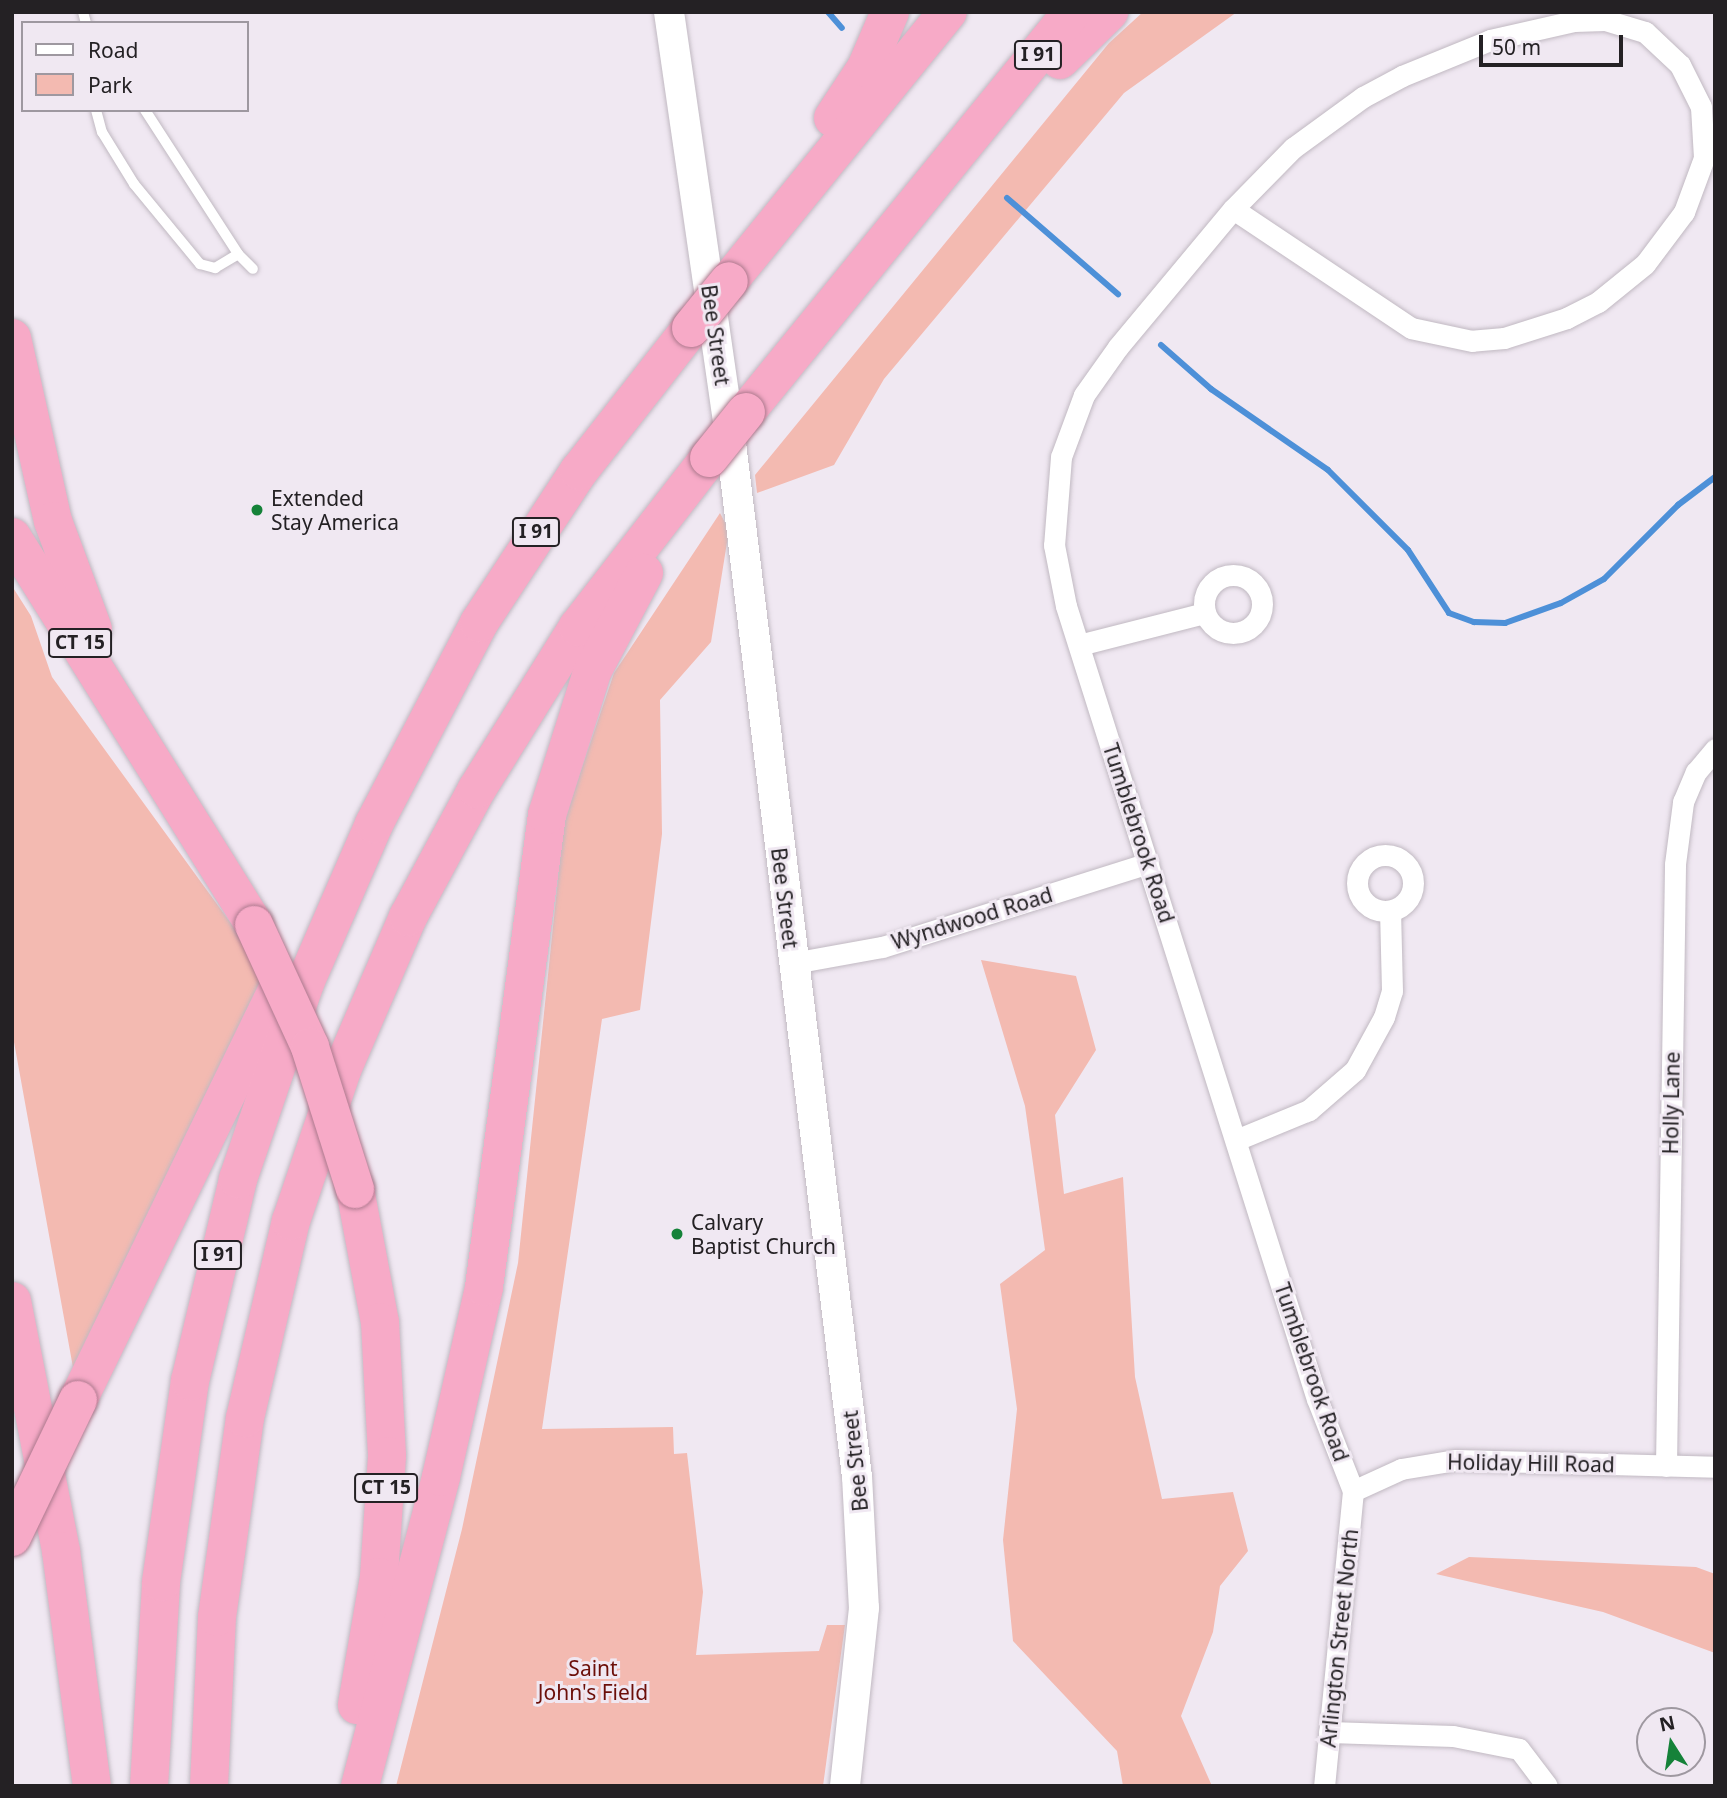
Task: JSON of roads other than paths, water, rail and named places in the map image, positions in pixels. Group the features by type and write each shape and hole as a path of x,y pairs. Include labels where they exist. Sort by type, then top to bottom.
{"highway":[{"path":"771,229 793,170 857,84 890,12"},
{"name":"I 91","path":"149,1786 153,1670 170,1501 218,1255 249,1141 304,982 408,754 516,563 603,438 948,12"},
{"name":"I 91","path":"209,1786 217,1617 235,1472 275,1281 330,1103 377,982 460,818 562,652 672,503 1073,12"},
{"path":"1003,97 1042,77 1108,12"},
{"path":"12,338 66,563 93,630 124,687 147,749"},
{"path":"360,1786 447,1454 484,1287 515,1074 533,892 552,790 592,672 650,561 672,503"},
{"name":"CT 15","path":"12,537 147,749 254,925 310,1046 355,1189 380,1322 386,1491 374,1612 338,1786"},
{"path":"12,1537 359,817 377,787 408,754"},
{"path":"12,1301 61,1551 92,1786"}],"street":[{"name":"Bee Street","path":"669,12 732,454 861,1517 861,1663 845,1786"},
{"name":"Tumblebrook Road","path":"1233,209 1411,328 1442,338 1504,338 1557,322 1598,302 1645,264 1678,221 1698,183 1704,158 1701,107 1680,65 1645,32 1605,20 1535,28 1444,56 1363,97 1293,148 1233,209 1099,371 1070,428 1056,486 1054,545 1079,645 1317,1399 1353,1491"},
{"path":"1079,645 1205,613"},
{"name":"Holly Lane","path":"1666,1466 1675,864 1684,802 1696,772 1715,749"},
{"name":"Wyndwood Road","path":"793,963 882,947 1148,863"},
{"path":"1236,1140 1309,1110 1355,1070 1384,1017 1392,991 1390,911"},
{"name":"Holiday Hill Road","path":"1353,1491 1401,1469 1456,1460 1715,1467"},
{"name":"Arlington Street North","path":"1324,1786 1353,1491"},
{"path":"1329,1732 1453,1736 1519,1749 1547,1786"}],"lane":[{"path":"97,112 102,132 134,184 200,264 215,268 238,254"},
{"path":"146,112 238,254 253,269"}],"waterway":[{"path":"828,12 842,28"},
{"path":"1007,198 1118,294"},
{"path":"1161,345 1211,389 1328,470 1408,550 1449,613 1474,622 1505,623 1561,603 1604,579 1678,505 1715,477"}],"place":[{"name":"Extended Stay America","path":"257,510"},
{"name":"Calvary Baptist Church","path":"677,1234"}],"park label":[{"name":"Saint John's Field","path":"593,1680"}]}
